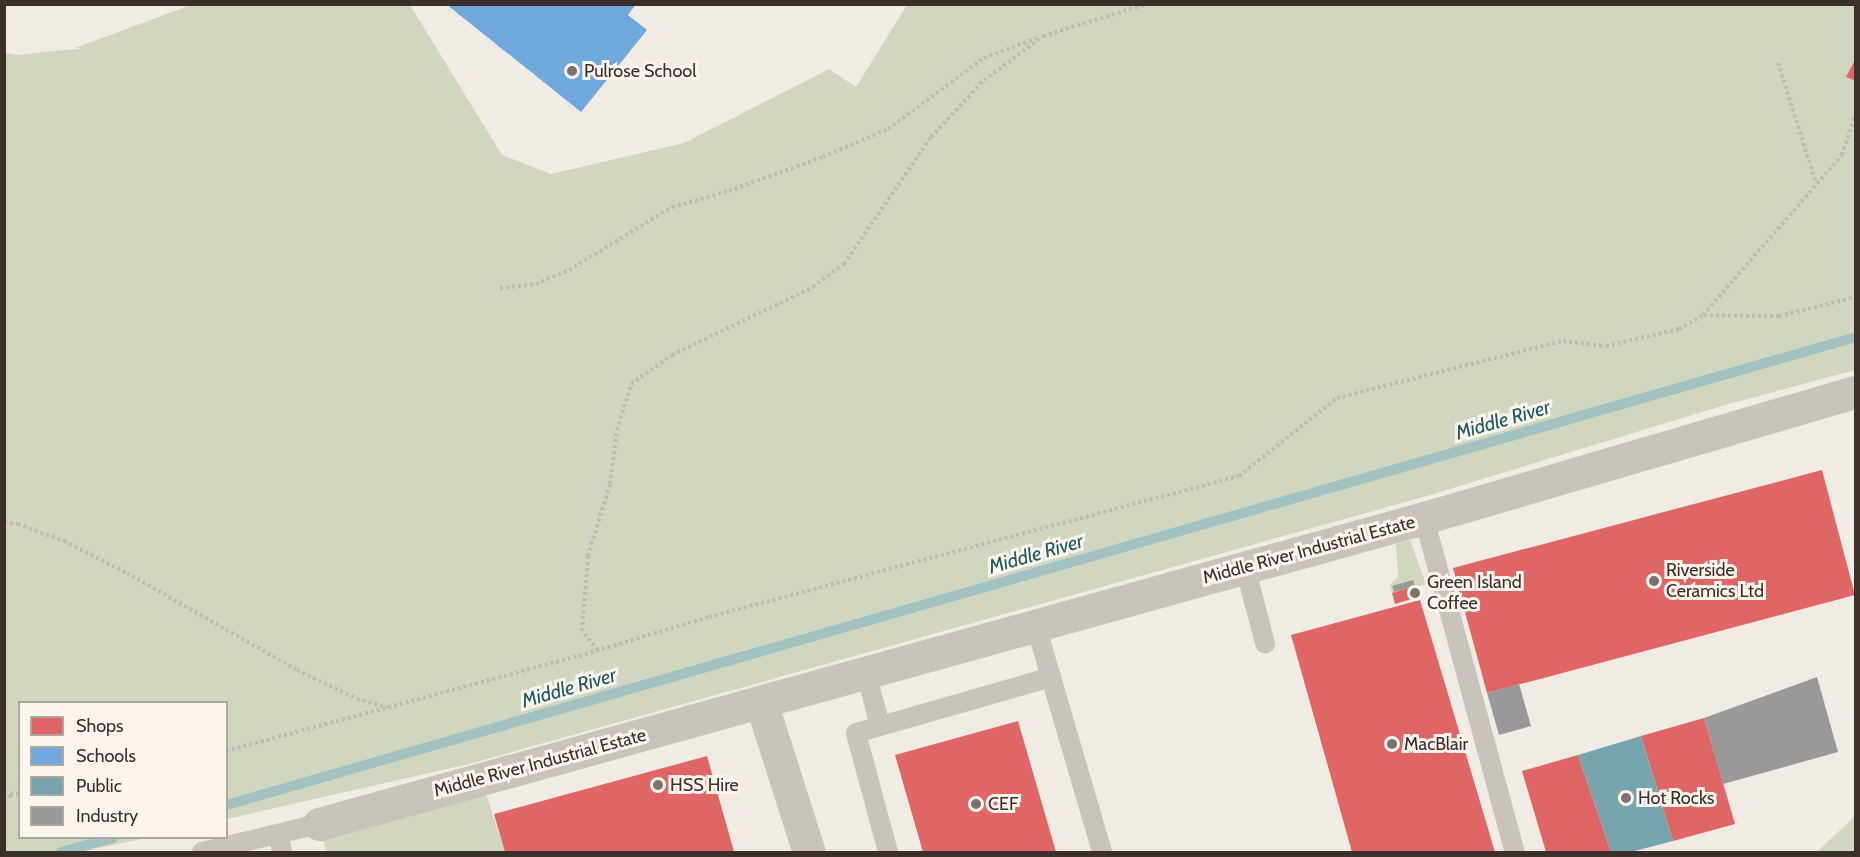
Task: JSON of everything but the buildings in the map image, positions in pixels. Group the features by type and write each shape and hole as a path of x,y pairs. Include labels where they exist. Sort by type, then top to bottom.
{"street":[{"name":"Middle River Industrial Estate","path":"319,824 1424,518 1856,392"},
{"path":"761,702 809,852"}],"lane":[{"path":"1424,518 1515,852"},
{"path":"1245,567 1265,643"},
{"path":"1036,626 1102,852"},
{"path":"866,672 880,726"},
{"path":"888,852 856,734 1051,678"},
{"path":"202,852 280,844 319,824"}],"path":[{"path":"500,288 536,284 569,270 672,207 729,191 823,157 888,129 984,57 1043,36 1148,4"},
{"path":"598,650 582,631 588,556 610,484 617,430 631,384 672,356 813,287 844,264 931,137 984,80 1043,36"},
{"path":"1778,63 1815,183"},
{"path":"228,750 598,650 710,617 1239,476 1337,398 1563,341 1606,346 1679,328 1703,315 1815,183 1842,155 1854,117"},
{"path":"1703,315 1779,316 1856,297"},
{"path":"4,522 18,524 64,541 127,573 297,670 357,699 388,707"},
{"path":"4,793 18,794"},
{"path":"4,801 13,794"}],"green space":[{"path":"191,5 410,5 502,155 551,174 684,143 829,69 856,87 907,5 1855,5 1855,370 1725,405 1430,495 469,764 228,819 228,701 18,701 18,839 141,839 80,852 5,852 4,53 17,55 85,48 75,48"},
{"path":"1410,540 1426,584 1392,593 1390,585 1398,577 1396,544"},
{"path":"486,794 505,852 327,852 323,840"},
{"path":"1855,816 1855,852 1817,852"}],"waterway":[{"name":"Middle River","path":"228,804 1856,337"},
{"name":"Middle River","path":"61,852 109,839"}],"place":[{"name":"Pulrose School","path":"572,71"},
{"name":"Riverside Ceramics Ltd","path":"1654,581"},
{"name":"Green Island Coffee","path":"1415,593"},
{"name":"MacBlair","path":"1392,744"},
{"name":"HSS Hire","path":"658,785"},
{"name":"Hot Rocks","path":"1626,798"},
{"name":"CEF","path":"976,804"}]}
